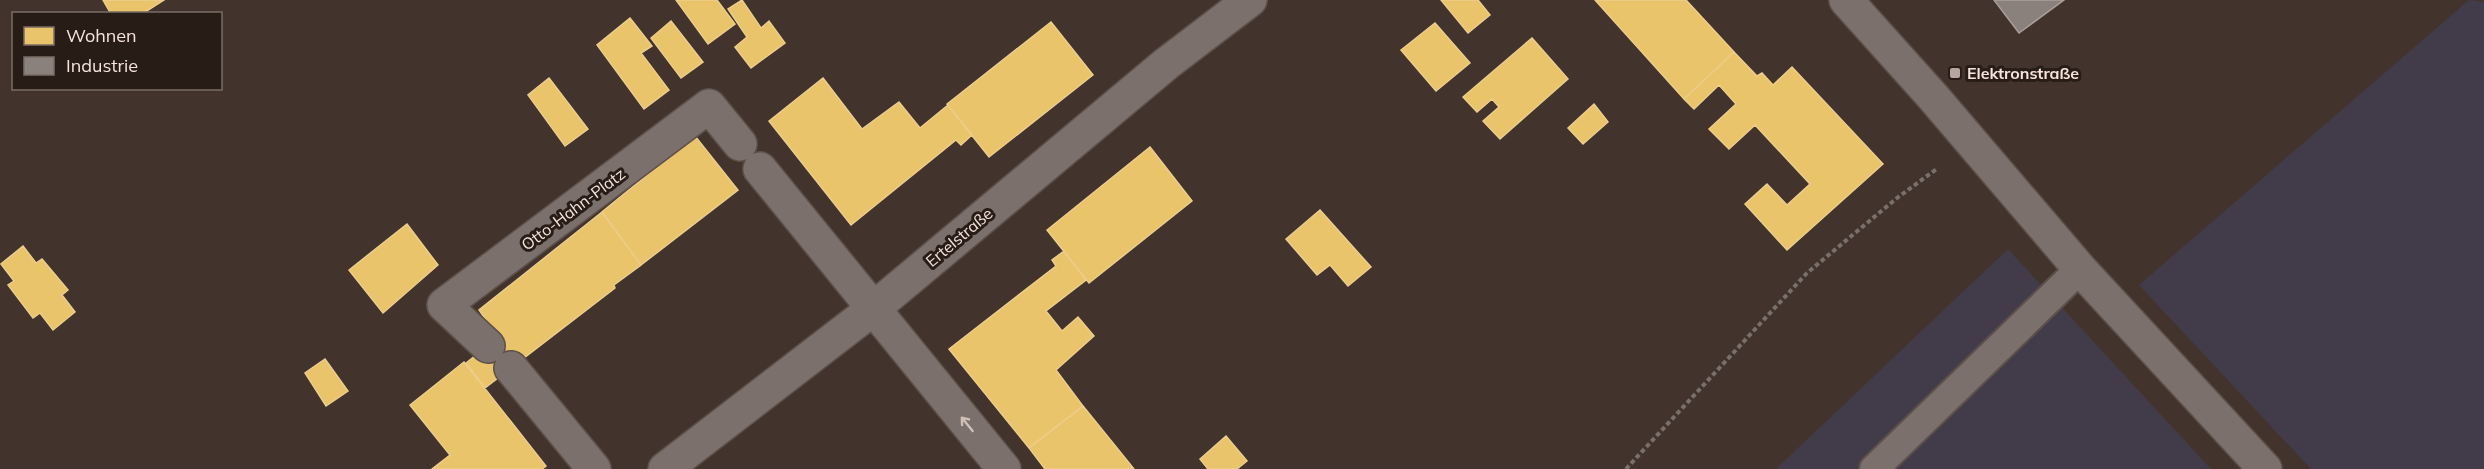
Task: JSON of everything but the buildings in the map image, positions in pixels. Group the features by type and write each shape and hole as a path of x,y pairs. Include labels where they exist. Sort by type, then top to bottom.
{"street":[{"name":"Ertelstraße","path":"665,469 873,309 1167,64 1250,0"},
{"path":"1846,0 1973,143 2080,269 2265,469"},
{"name":"Otto-Hahn-Platz","path":"488,345 444,305 709,106 1004,469"},
{"path":"511,368 594,469"}],"lane":[{"path":"1874,469 2080,269"}],"path":[{"path":"1626,469 1807,273 1897,198 1973,143"}],"shaded area":[{"path":"2469,0 2484,2 2484,469 2311,469 2139,285"},
{"path":"2008,249 2211,469 1776,469"}],"place":[{"name":"Elektronstraße","path":"1955,73"}]}
